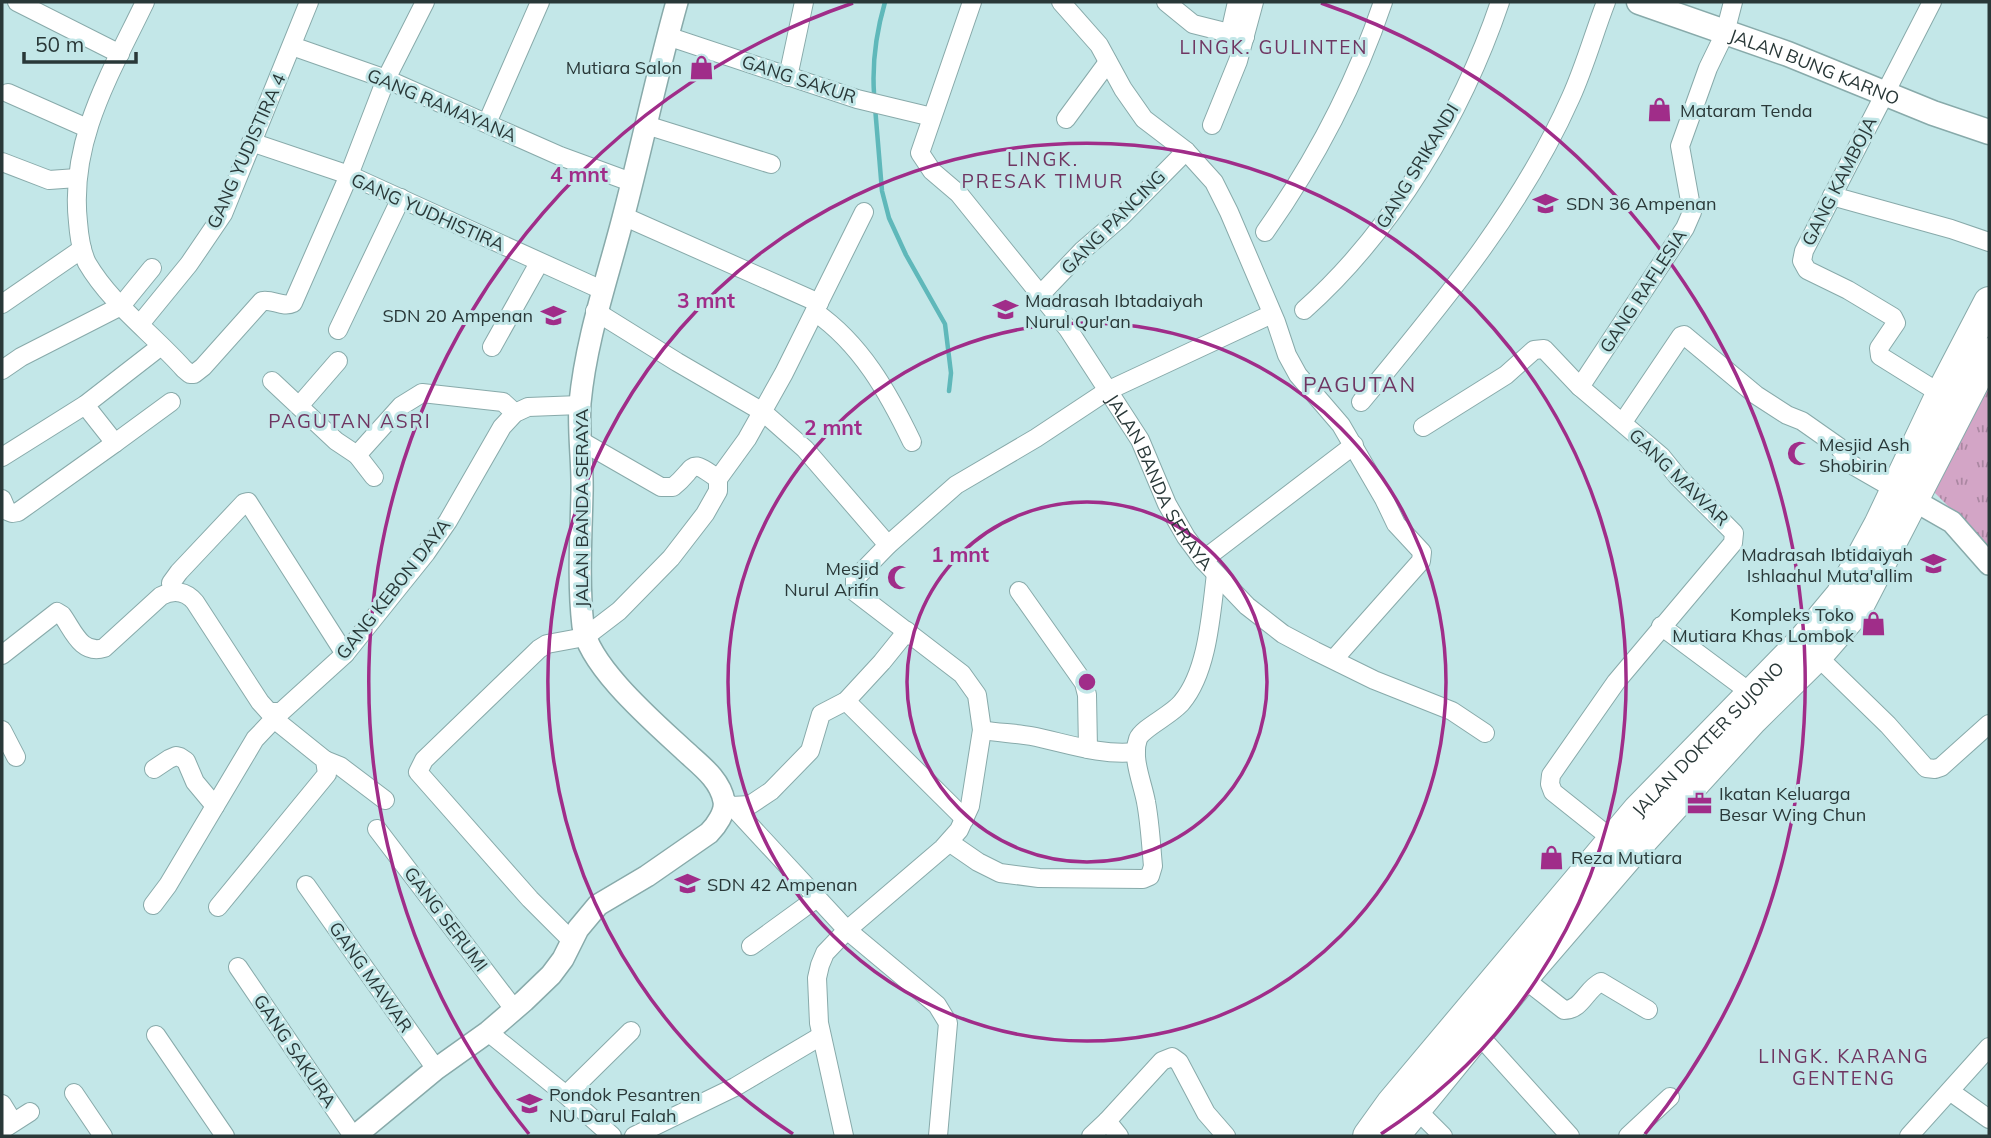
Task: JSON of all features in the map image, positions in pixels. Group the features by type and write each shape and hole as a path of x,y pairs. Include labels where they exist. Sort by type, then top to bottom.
{"highway":[{"name":"JALAN DOKTER SUJONO","path":"1367,1136 1391,1104 1534,948 1612,839 1801,643 1841,596 1905,495 1941,394 1989,302"},
{"path":"1394,1136 1523,978 1534,948 1662,818 1753,719 1818,656 1856,611 1889,551 1905,495 1989,353"}],"main road":[{"name":"JALAN BUNG KARNO","path":"1639,2 1788,54 1885,94 1989,132"}],"street":[{"path":"17,2 120,54"},
{"path":"145,2 87,128 78,160 76,203 82,249 105,289 190,374 203,367 262,301 288,306 295,300 349,175 386,79 425,2"},
{"path":"487,123 540,2"},
{"name":"JALAN BANDA SERAYA","path":"677,2 623,216 595,312 580,405 580,581 585,637 611,677 711,775 728,804"},
{"path":"788,77 804,2"},
{"path":"932,117 972,2"},
{"path":"1061,2 1099,45 1123,89 1144,119 1186,151 1204,170 1222,196 1287,355 1298,375 1341,425 1396,524 1421,551 1423,556 1334,659"},
{"path":"1166,2 1193,24 1237,35"},
{"path":"1212,125 1238,61 1237,2"},
{"path":"1237,35 1254,2"},
{"path":"1265,233 1301,180 1334,122 1383,2"},
{"name":"GANG SRIKANDI","path":"1304,310 1352,263 1393,211 1461,94 1481,54 1500,2"},
{"path":"1360,402 1443,302 1500,227 1568,104 1606,2"},
{"name":"GANG RAFLESIA","path":"1580,387 1685,228 1692,212 1680,146 1708,68 1725,33 1733,2"},
{"name":"GANG KAMBOJA","path":"1932,2 1803,253 1803,264 1807,270 1894,317 1896,323 1880,348 1880,356 1941,394"},
{"name":"GANG YUDISTIRA 4","path":"140,324 210,235 223,214 292,46 301,4"},
{"name":"GANG SAKUR","path":"667,36 857,99 932,117"},
{"name":"GANG RAMAYANA","path":"292,46 386,79 560,156 631,182"},
{"path":"1066,119 1108,62"},
{"path":"8,93 87,128"},
{"name":"JALAN BANDA SERAYA","path":"932,117 920,153 923,161 959,194 1068,329 1140,440 1167,503 1203,560 1247,606 1283,634 1374,680 1452,711 1485,733"},
{"path":"646,125 771,164"},
{"name":"GANG YUDHISTIRA","path":"251,142 349,175 602,290"},
{"name":"GANG PANCING","path":"1041,294 1186,151"},
{"path":"2,162 49,180 77,178"},
{"path":"1832,196 1989,242"},
{"path":"338,330 401,198"},
{"path":"572,942 530,899 418,769 424,760 539,649 547,644 585,637 619,611 671,558 717,494 718,479 763,412 864,212"},
{"path":"623,216 817,307 873,370 912,442"},
{"path":"2,304 82,249"},
{"path":"492,347 539,263"},
{"path":"2,370 21,357 121,306 152,268"},
{"path":"595,312 763,412 805,449 887,545"},
{"path":"838,1134 818,1023 818,972 825,953 847,930 948,842 965,819 975,784 982,730 977,695 970,683 855,592 855,579 887,545 956,485 1036,438 1107,391 1272,314"},
{"path":"1623,422 1684,335 1756,396 1802,421 1839,447 1849,463 1952,522 1989,564"},
{"path":"2,457 165,350"},
{"name":"GANG MAWAR","path":"1423,427 1506,375 1534,350 1546,350 1580,387 1661,456 1678,477 1734,533 1733,543 1616,682 1550,778 1553,792 1612,839"},
{"path":"299,407 338,361"},
{"path":"272,381 336,441 357,455 374,477"},
{"path":"357,455 401,406 422,393 503,402 515,413 528,407 580,405"},
{"path":"4,505 12,513 18,512 171,402"},
{"path":"85,405 115,443"},
{"name":"GANG KEBON DAYA","path":"153,905 168,886 255,739 274,716 345,654 426,553 448,521 502,427 515,413"},
{"path":"581,441 661,487 673,487 695,466 703,467 718,479"},
{"path":"1203,560 1354,445"},
{"path":"172,591 171,583 179,572 244,503 248,502 345,654"},
{"path":"948,842 1000,873 1039,878 1146,879 1153,866 1146,802 1136,752 1138,738 1145,729 1173,712 1194,685 1208,635 1216,574"},
{"path":"2,655 59,612 84,645 97,650 110,644 161,596 172,591 184,593 193,599 260,702 325,760 340,766 385,800"},
{"path":"1019,591 1084,683 1087,695 1088,749"},
{"path":"1661,626 1751,693"},
{"path":"728,804 750,805 771,791 810,751 821,714 846,701 906,631"},
{"path":"1818,656 1888,724 1928,768 1941,767 1989,724"},
{"path":"846,701 965,819"},
{"path":"2,730 16,757"},
{"path":"982,730 1030,736 1123,754 1136,752"},
{"path":"154,769 169,759 180,757 186,761 195,782 215,806"},
{"path":"218,907 321,783 327,774 325,760"},
{"path":"728,804 847,930 937,1005 948,1023 938,1136"},
{"path":"354,1136 514,1009 551,975 587,918 605,899 647,876 709,833 728,804"},
{"name":"GANG SERUMI","path":"377,829 514,1009"},
{"name":"GANG MAWAR","path":"306,886 436,1069"},
{"path":"751,946 817,898"},
{"name":"GANG SAKURA","path":"237,967 354,1136"},
{"path":"1523,978 1564,1010 1574,1009 1596,984 1601,982 1648,1010"},
{"path":"566,1095 631,1031"},
{"path":"488,1032 612,1136"},
{"path":"1478,1034 1570,1136"},
{"path":"156,1035 225,1136"},
{"path":"634,1136 734,1087 821,1036"},
{"path":"1909,1136 1989,1047"},
{"path":"1119,1136 1098,1130 1162,1061 1172,1057 1179,1062 1206,1113 1226,1136"},
{"path":"1951,1091 1989,1119"},
{"path":"74,1093 103,1136"},
{"path":"1628,1136 1670,1097"},
{"path":"2,1104 7,1126 30,1112"},
{"path":"1415,1108 1443,1136"}],"green space":[{"path":"1989,379 1989,547 1934,492"}],"waterway":[{"path":"874,93 875,48 885,2"},
{"path":"875,107 882,191 889,218 906,255 945,324 951,373 949,391"}],"place":[{"name":"Mutiara Salon","path":"702,67"},
{"name":"Mataram Tenda","path":"1660,110"},
{"name":"SDN 36 Ampenan","path":"1546,203"},
{"name":"Madrasah Ibtadaiyah Nurul Qur'an","path":"1005,310"},
{"name":"SDN 20 Ampenan","path":"553,315"},
{"name":"Mesjid Ash Shobirin","path":"1799,454"},
{"name":"Madrasah Ibtidaiyah Ishlaahul Muta'allim","path":"1933,564"},
{"name":"Mesjid Nurul Arifin","path":"899,578"},
{"name":"Kompleks Toko Mutiara Khas Lombok","path":"1874,624"},
{"name":"Ikatan Keluarga Besar Wing Chun","path":"1699,803"},
{"name":"Reza Mutiara","path":"1551,857"},
{"name":"SDN 42 Ampenan","path":"687,884"},
{"name":"Pondok Pesantren NU Darul Falah","path":"529,1104"}],"district":[{"name":"LINGK. GULINTEN","path":"1274,47"},
{"name":"LINGK. PRESAK TIMUR","path":"1043,170"},
{"name":"PAGUTAN","path":"1360,384"},
{"name":"PAGUTAN ASRI","path":"350,421"},
{"name":"LINGK. KARANG GENTENG","path":"1844,1067"}]}
